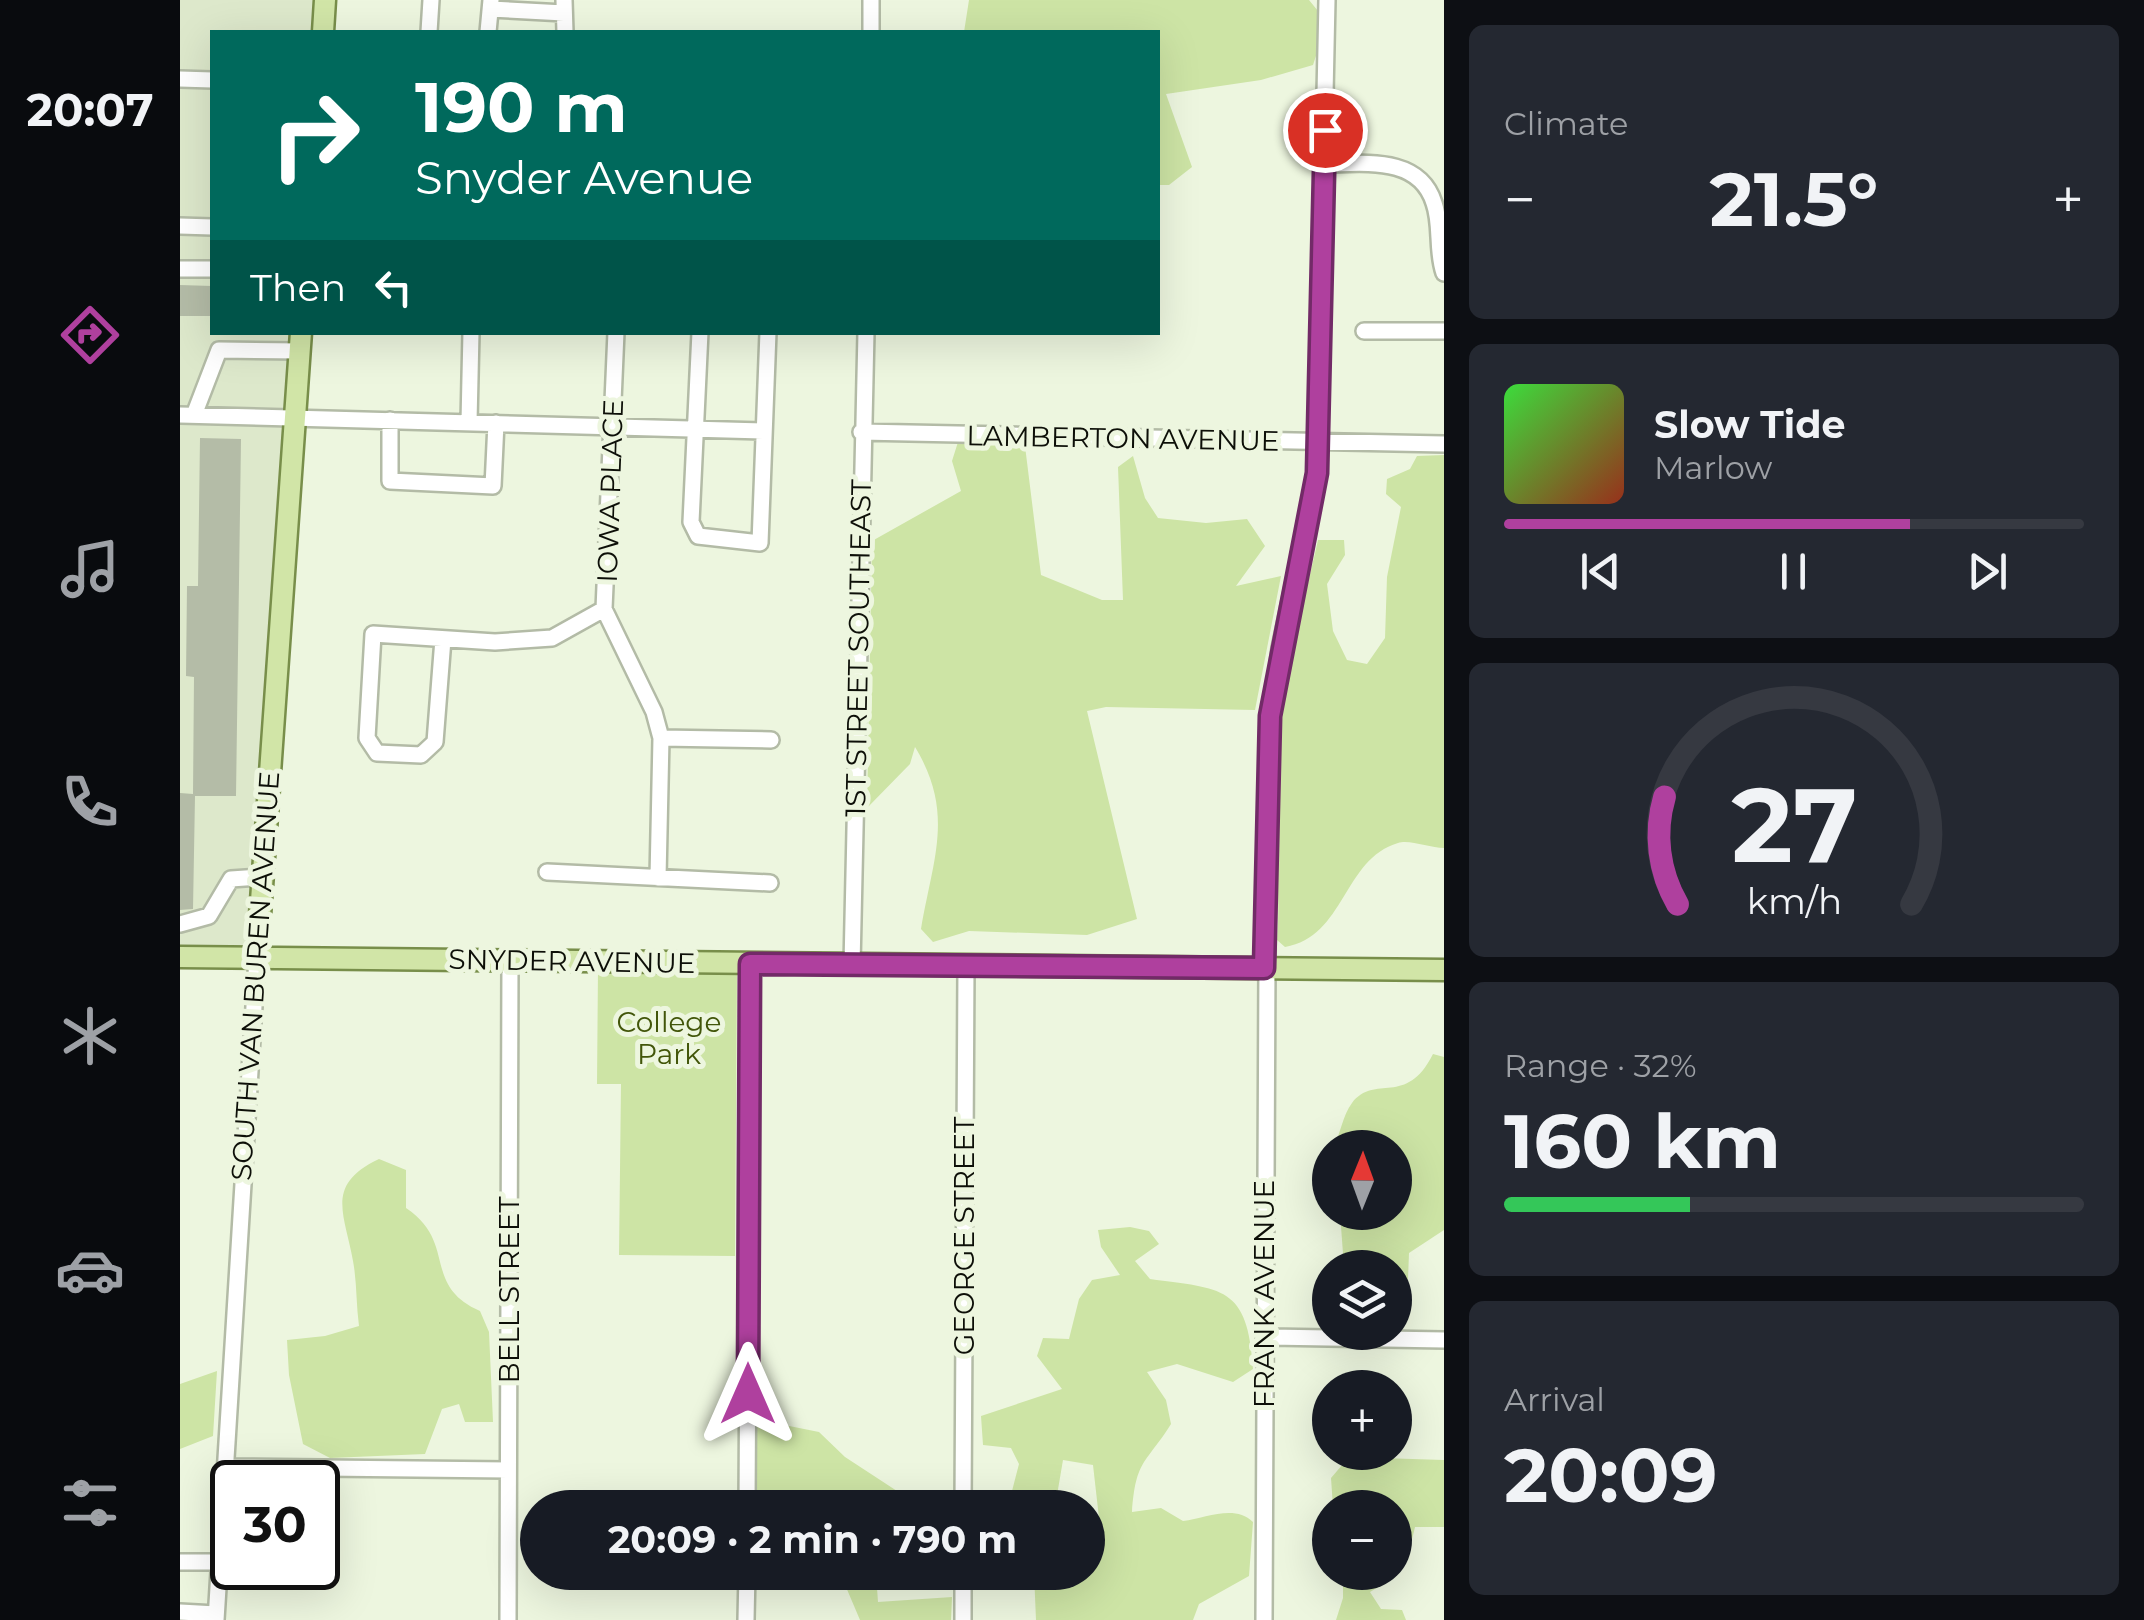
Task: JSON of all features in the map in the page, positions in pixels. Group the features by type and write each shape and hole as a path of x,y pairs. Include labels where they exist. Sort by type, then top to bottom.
{"main road":[{"path":"323,30 325,0"},
{"name":"SOUTH VAN BUREN AVENUE","path":"257,958 301,342"},
{"name":"SNYDER AVENUE","path":"180,956 1444,970"}],"street":[{"path":"429,30 431,0"},
{"path":"871,0 871,30"},
{"name":"FRANK AVENUE","path":"1264,1620 1264,968 1270,716 1280,648 1311,514 1318,442 1328,0"},
{"path":"488,30 491,4 564,6"},
{"path":"180,78 210,80"},
{"path":"1324,164 1395,164 1411,173 1439,201 1444,273"},
{"path":"180,226 210,228"},
{"path":"180,268 210,269"},
{"path":"1364,331 1444,331"},
{"path":"469,422 471,335"},
{"name":"IOWA PLACE","path":"616,335 604,609 654,712 661,738 658,878"},
{"path":"700,335 691,522 698,536 760,543 768,335"},
{"name":"1ST STREET SOUTHEAST","path":"852,964 866,335"},
{"path":"301,342 219,350 187,415 763,431"},
{"path":"390,420 390,481 493,486 496,423"},
{"name":"LAMBERTON AVENUE","path":"861,432 1444,444"},
{"path":"443,638 434,742 422,755 377,753 367,738 373,634 443,638 495,642 552,638 604,609"},
{"path":"661,738 771,740"},
{"path":"547,872 770,883"},
{"path":"180,924 209,916 232,879 261,878"},
{"name":"SOUTH VAN BUREN AVENUE","path":"225,1460 257,958"},
{"name":"BELL STREET","path":"508,1620 510,960"},
{"path":"747,1490 750,964"},
{"name":"GEORGE STREET","path":"963,1490 966,966"},
{"path":"1264,1337 1444,1340"},
{"path":"340,1468 508,1470"},
{"path":"180,1562 210,1562"},
{"name":"SOUTH VAN BUREN AVENUE","path":"216,1617 217,1590"},
{"path":"746,1590 746,1620"},
{"path":"963,1590 963,1620"},
{"path":"180,1612 216,1617"}],"shaded area":[{"path":"180,0 325,0 323,30 210,30 210,335 301,335 257,958 180,957"}],"green space":[{"path":"969,0 1309,0 1327,22 1313,65 1261,80 1166,94 1192,167 1169,185 1160,185 1160,30 964,30"},
{"path":"958,442 1025,446 1041,575 1102,600 1123,600 1118,467 1133,456 1145,498 1158,518 1206,523 1247,519 1265,546 1236,586 1281,576 1255,710 1106,707 1087,711 1137,919 1087,935 969,931 933,942 921,929 935,858 938,815 927,771 915,747 910,764 867,808 872,541 961,491 952,461"},
{"path":"1444,455 1444,848 1403,842 1380,852 1354,880 1320,929 1285,947 1277,940 1275,742 1318,540 1344,540 1345,555 1327,584 1333,631 1347,660 1367,664 1385,638 1387,577 1401,507 1386,494 1387,479 1410,469 1417,456"},
{"name":"College Park","path":"598,968 737,973 735,1256 619,1255 621,1084 597,1084"},
{"path":"1433,1054 1444,1057 1444,1230 1412,1251 1343,1250 1341,1230 1412,1230 1412,1130 1341,1130 1349,1108 1361,1094 1402,1085 1423,1070"},
{"path":"379,1159 406,1170 406,1208 431,1235 451,1289 480,1311 489,1332 493,1422 465,1422 459,1404 442,1409 425,1454 330,1458 303,1444 289,1375 287,1340 325,1336 359,1326 342,1202 351,1179"},
{"path":"1130,1227 1149,1231 1159,1244 1135,1261 1150,1279 1196,1285 1227,1296 1245,1321 1250,1341 1253,1369 1233,1382 1177,1364 1147,1372 1166,1400 1171,1424 1139,1472 1132,1512 1161,1508 1183,1521 1229,1513 1253,1522 1249,1576 1199,1604 1193,1620 1036,1620 1035,1590 1105,1590 1105,1490 1096,1490 1093,1465 1063,1460 1058,1490 1012,1490 1019,1464 1011,1448 983,1445 981,1416 1062,1389 1037,1356 1043,1338 1069,1339 1079,1299 1092,1280 1120,1275 1101,1247 1098,1230"},
{"path":"217,1371 213,1436 180,1449 180,1384"},
{"path":"754,1419 819,1432 845,1457 895,1490 755,1490"},
{"path":"1412,1459 1444,1460 1444,1527 1415,1527 1412,1538 1412,1490 1332,1490 1331,1478 1338,1470 1412,1470"},
{"path":"847,1590 877,1590 878,1602 952,1597 951,1620 860,1620"},
{"path":"1343,1590 1373,1590 1370,1592 1381,1609 1402,1610 1406,1620 1336,1620"}],"building":[{"path":"180,285 210,286 210,316 180,316"},
{"path":"200,438 241,439 236,796 195,796 193,909 180,910 180,793 193,794 194,677 186,676 187,586 198,586"}],"route":[{"path":"748,1394 750,964 1264,968 1270,716 1280,648 1317,473 1325,130"}]}
